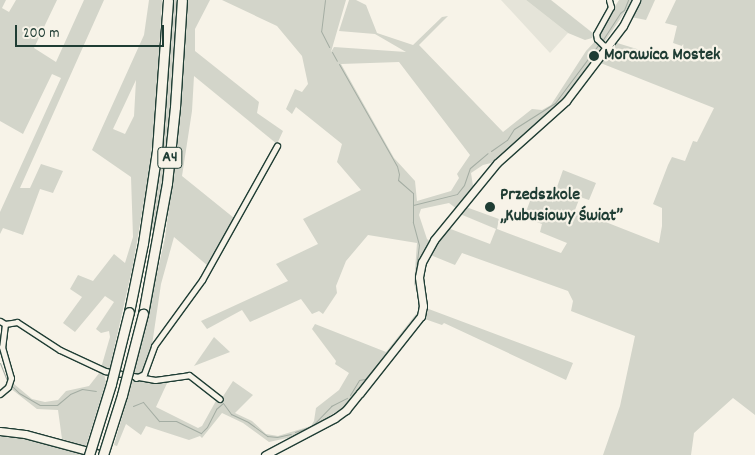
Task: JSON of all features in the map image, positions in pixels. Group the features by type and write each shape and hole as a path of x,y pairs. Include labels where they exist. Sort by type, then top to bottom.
{"highway":[{"name":"A4","path":"89,455 111,384 129,312 143,243 156,158 168,0"},
{"name":"A4","path":"103,455 122,395 143,314 167,183 176,98 182,0"}],"street":[{"path":"602,44 597,30 611,6 609,0"},
{"path":"265,455 335,418 346,410 360,393 421,316 423,306 419,277 422,262 434,240 497,163 566,101 602,44 623,26 636,0"},
{"path":"136,378 144,374 154,346 202,280 277,146"},
{"path":"0,394 11,382 2,347 3,322 17,322 60,350 99,369 136,378 155,380 189,375 220,399"},
{"path":"0,431 25,434 103,455"}],"shaded area":[{"path":"0,0 6,0 2,8 9,12 16,0 57,0 34,48 56,62 84,0 104,0 20,188 30,188 41,164 63,171 53,193 40,189 23,235 3,228 0,234 0,212 61,78 52,74 23,134 0,121"},
{"path":"149,0 162,0 156,108 150,166 133,265 109,371 101,368 110,337 109,331 101,333 96,329 114,302 105,296 75,332 63,323 82,297 70,289 78,275 93,281 114,254 125,263 133,237 131,177 92,150 144,35","holes":["136,80 134,116 125,134 113,129"]},
{"path":"171,0 178,0 168,151 158,223 151,232 149,222"},
{"path":"188,0 210,0 195,29 195,51 259,102 257,113 283,131 277,144 194,76 192,111 182,176 234,218 208,266 174,237 161,284 152,345 141,374 134,375 165,238 178,135"},
{"path":"222,0 346,0 331,52 334,47 406,52 375,34 339,31 349,0 356,0 366,5 377,33 413,45 442,17 448,16 419,45 503,132 532,109 542,110 551,105 586,51 599,37 599,32 619,0 633,0 574,87 552,111 491,163 483,165 471,173 473,186 457,209 449,203 421,209 419,215 427,239 432,243 421,262 420,312 418,311 418,296 414,284 417,243 368,235 346,261 336,286 337,293 323,314 319,311 312,314 301,299 250,322 242,310 207,329 201,321 288,281 276,264 318,244 303,219 361,190 337,162 342,144 296,107 292,114 286,109 295,89 302,92 308,84 302,56 277,26","holes":["399,62 470,155 457,174 459,178 451,191 417,201 415,181 394,158 341,64"]},
{"path":"501,0 526,0 568,33 550,53"},
{"path":"526,0 551,0 594,34 592,38 585,40 568,33"},
{"path":"639,0 655,0 646,20 631,17"},
{"path":"676,0 755,0 755,415 733,398 694,433 691,455 603,455 620,406 635,336 571,311 573,301 568,291 462,253 455,265 428,254 448,228 490,244 496,229 460,214 466,207 499,219 497,229 561,253 567,243 540,232 542,224 524,217 533,193 548,198 553,186 557,187 563,170 596,183 589,200 580,197 575,210 659,243 662,226 662,208 653,204 668,165 672,157 685,161 693,141 697,142 714,108 598,62 614,42 676,61 682,46 673,43 677,26 665,23"},
{"path":"426,308 573,363 566,380 444,323 442,325 422,318 427,312"},
{"path":"416,314 419,315 348,404 313,427 292,437 269,442 243,423 222,413 202,438 200,436 189,440 146,426 141,435 126,424 117,446 114,445 133,379 160,383 169,379 156,407 198,428 202,426 217,399 220,401 233,381 253,395 235,413 252,421 266,434 278,436 311,426 314,421 316,408 339,390 349,373 335,364 336,361 312,329 315,324 386,352"},
{"path":"214,337 230,352 194,366"},
{"path":"100,372 104,374 106,382 86,446 62,439 58,410 37,409 10,388 14,384 32,399 45,402 58,400 66,391 89,386"},
{"path":"0,436 22,438 84,453 83,455 0,455"}],"waterway":[{"path":"325,0 321,31 329,47"},
{"path":"602,41 620,13 624,10 628,0"},
{"path":"491,151 507,140 514,129 555,103 599,44"},
{"path":"332,52 337,61"},
{"path":"339,64 397,166 398,180 413,193 413,205"},
{"path":"417,288 415,277 419,245 413,222 413,205 457,194 464,185 470,168 488,153"},
{"path":"350,395 359,380 365,379 395,343"},
{"path":"0,363 7,380"},
{"path":"13,387 19,393 40,405 57,405 70,394 82,389 96,391"},
{"path":"295,432 312,426 331,406 347,398"},
{"path":"133,406 143,402 159,421 176,421 201,433 207,427 216,409 223,403 231,414 248,422 267,436 277,437 291,434"}],"place":[{"name":"Morawica Mostek","path":"594,56"},
{"name":"Przedszkole „Kubusiowy Świat”","path":"490,207"}]}
